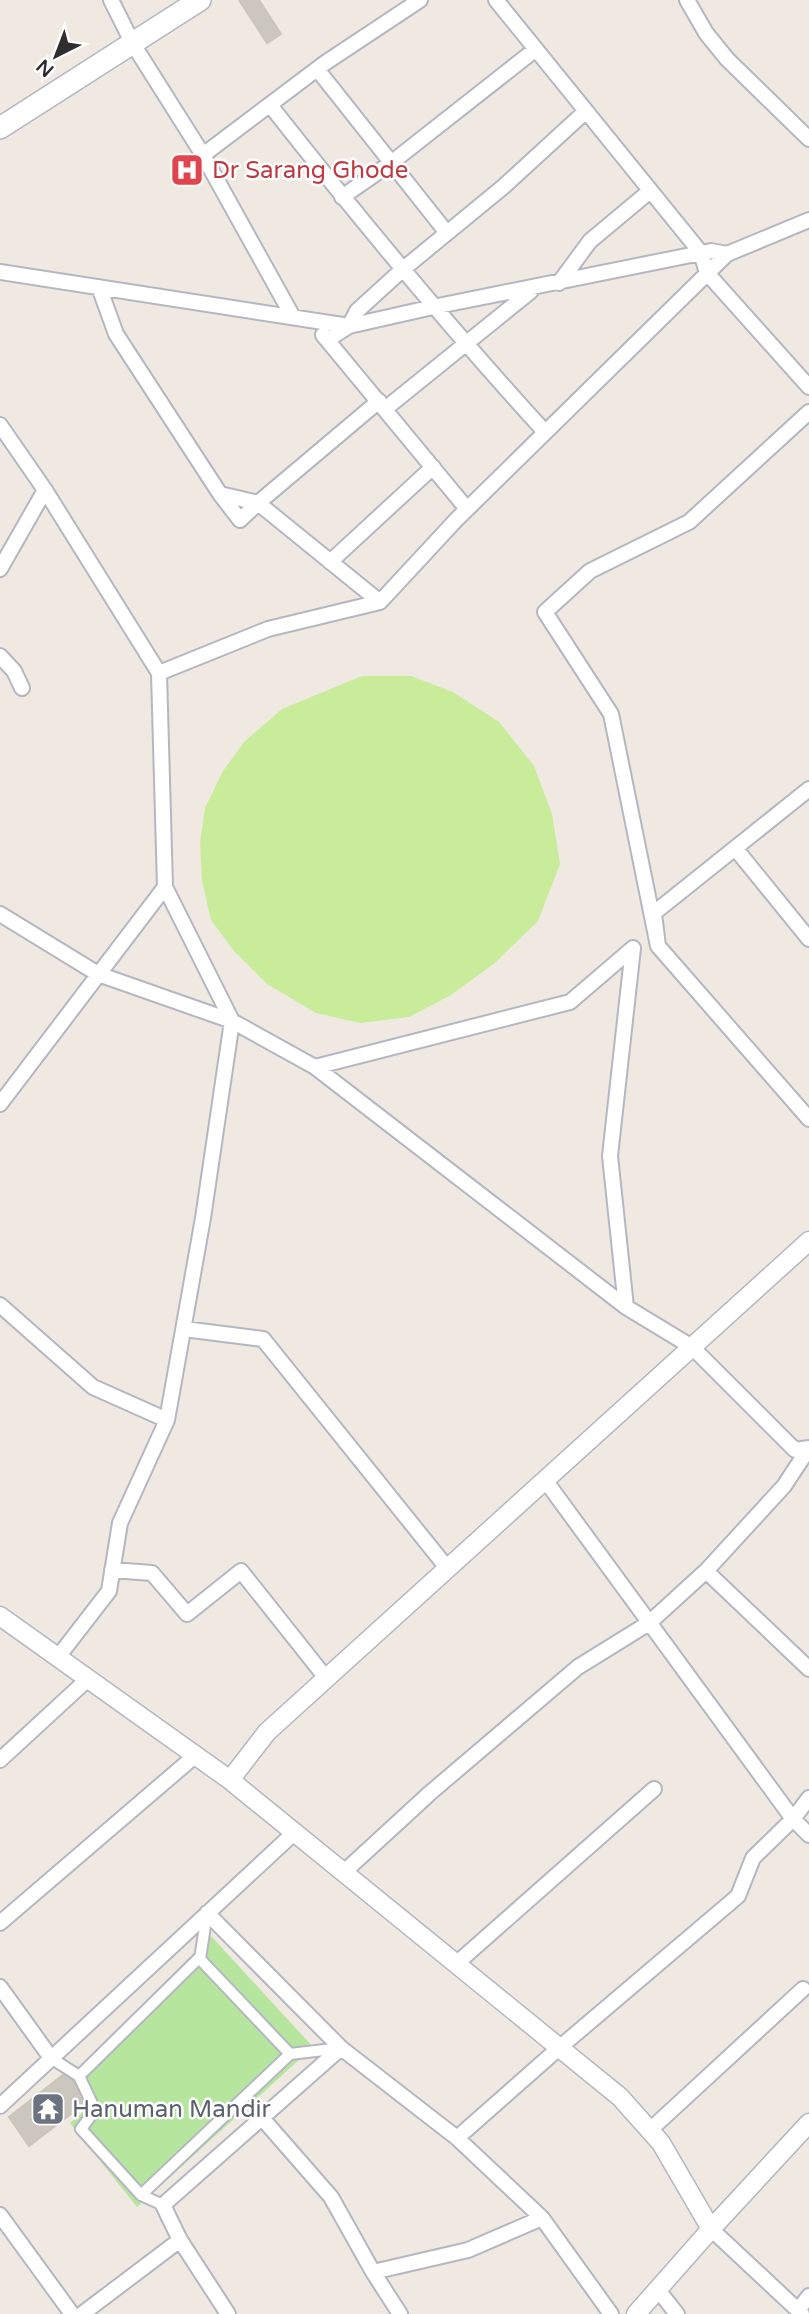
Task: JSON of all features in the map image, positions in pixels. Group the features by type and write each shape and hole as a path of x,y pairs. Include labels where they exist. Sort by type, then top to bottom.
{"main road":[{"path":"0,128 200,0"}],"street":[{"path":"111,0 133,44 203,155 293,317"},
{"path":"203,155 317,69 420,0"},
{"path":"496,0 701,253 707,273 809,387"},
{"path":"687,0 706,33 727,59 809,139"},
{"path":"342,197 391,163 536,49"},
{"path":"317,69 447,233"},
{"path":"270,104 433,307 545,432"},
{"path":"349,326 357,311 402,270 503,187 586,111"},
{"path":"559,283 590,241 650,191"},
{"path":"159,673 268,629 380,602 467,509 727,254 809,220"},
{"path":"328,340 349,326 433,307 711,251 727,254"},
{"path":"0,272 349,326"},
{"path":"99,287 116,334 220,494 240,520 382,405 465,344 534,288"},
{"path":"312,320 467,509"},
{"path":"809,412 689,522 590,571 545,612 611,714 658,946 809,1119"},
{"path":"0,425 45,490 159,673 165,887 232,1021 203,1218 167,1420 120,1523 109,1591 58,1657"},
{"path":"330,562 433,467"},
{"path":"0,569 45,490"},
{"path":"220,494 258,503 380,602"},
{"path":"0,656 14,671 22,688"},
{"path":"658,946 654,913 809,789"},
{"path":"735,848 809,939"},
{"path":"0,1104 165,887"},
{"path":"0,914 99,974 232,1021 315,1066 626,1307 692,1347 795,1450 809,1448"},
{"path":"315,1066 570,1002 633,948 610,1156 626,1307"},
{"path":"798,1106 809,1095"},
{"path":"230,1780 267,1732 809,1241"},
{"path":"0,1325 5,1309 93,1387 167,1420"},
{"path":"184,1329 263,1339 448,1569"},
{"path":"344,1872 430,1793 578,1667 649,1623 706,1571 784,1486 809,1448"},
{"path":"545,1480 793,1819 809,1835"},
{"path":"112,1570 152,1573 187,1614 241,1571 326,1678"},
{"path":"706,1571 809,1668"},
{"path":"0,1616 230,1780 620,2097 661,2143 711,2229 800,2312 809,2296"},
{"path":"0,1760 88,1679"},
{"path":"0,1923 196,1755"},
{"path":"456,1964 654,1789"},
{"path":"457,2138 738,1896 753,1858 793,1819 809,1798"},
{"path":"0,2106 295,1832"},
{"path":"79,2076 200,1959 207,1913"},
{"path":"207,1913 341,2048 457,2138 542,2218 611,2314"},
{"path":"200,1959 290,2054"},
{"path":"0,1987 51,2058 79,2076 95,2110 82,2129 141,2195 163,2205 180,2240 228,2314"},
{"path":"650,2130 803,1989"},
{"path":"141,2195 290,2054 341,2048"},
{"path":"163,2205 341,2048"},
{"path":"262,2118 331,2197 400,2314"},
{"path":"636,2314 809,2123"},
{"path":"0,2215 72,2314"},
{"path":"373,2272 468,2250 542,2218"},
{"path":"82,2314 180,2240"},
{"path":"658,2290 677,2314"}],"green space":[{"path":"362,676 411,676 453,692 499,722 534,766 552,814 560,864 538,921 496,962 451,995 409,1017 360,1023 316,1013 267,984 234,951 211,920 202,881 200,843 205,808 223,771 245,741 282,709"},
{"path":"211,1936 313,2047 137,2207 70,2123 89,2107 77,2070"}],"building":[{"path":"239,0 259,0 281,34 267,43"},
{"name":"Hanuman Mandir","path":"63,2075 73,2081 84,2104 29,2146 9,2117"}],"place":[{"name":"Dr Sarang Ghode","path":"187,170"},
{"name":"Hanuman Mandir","path":"48,2109"}]}
